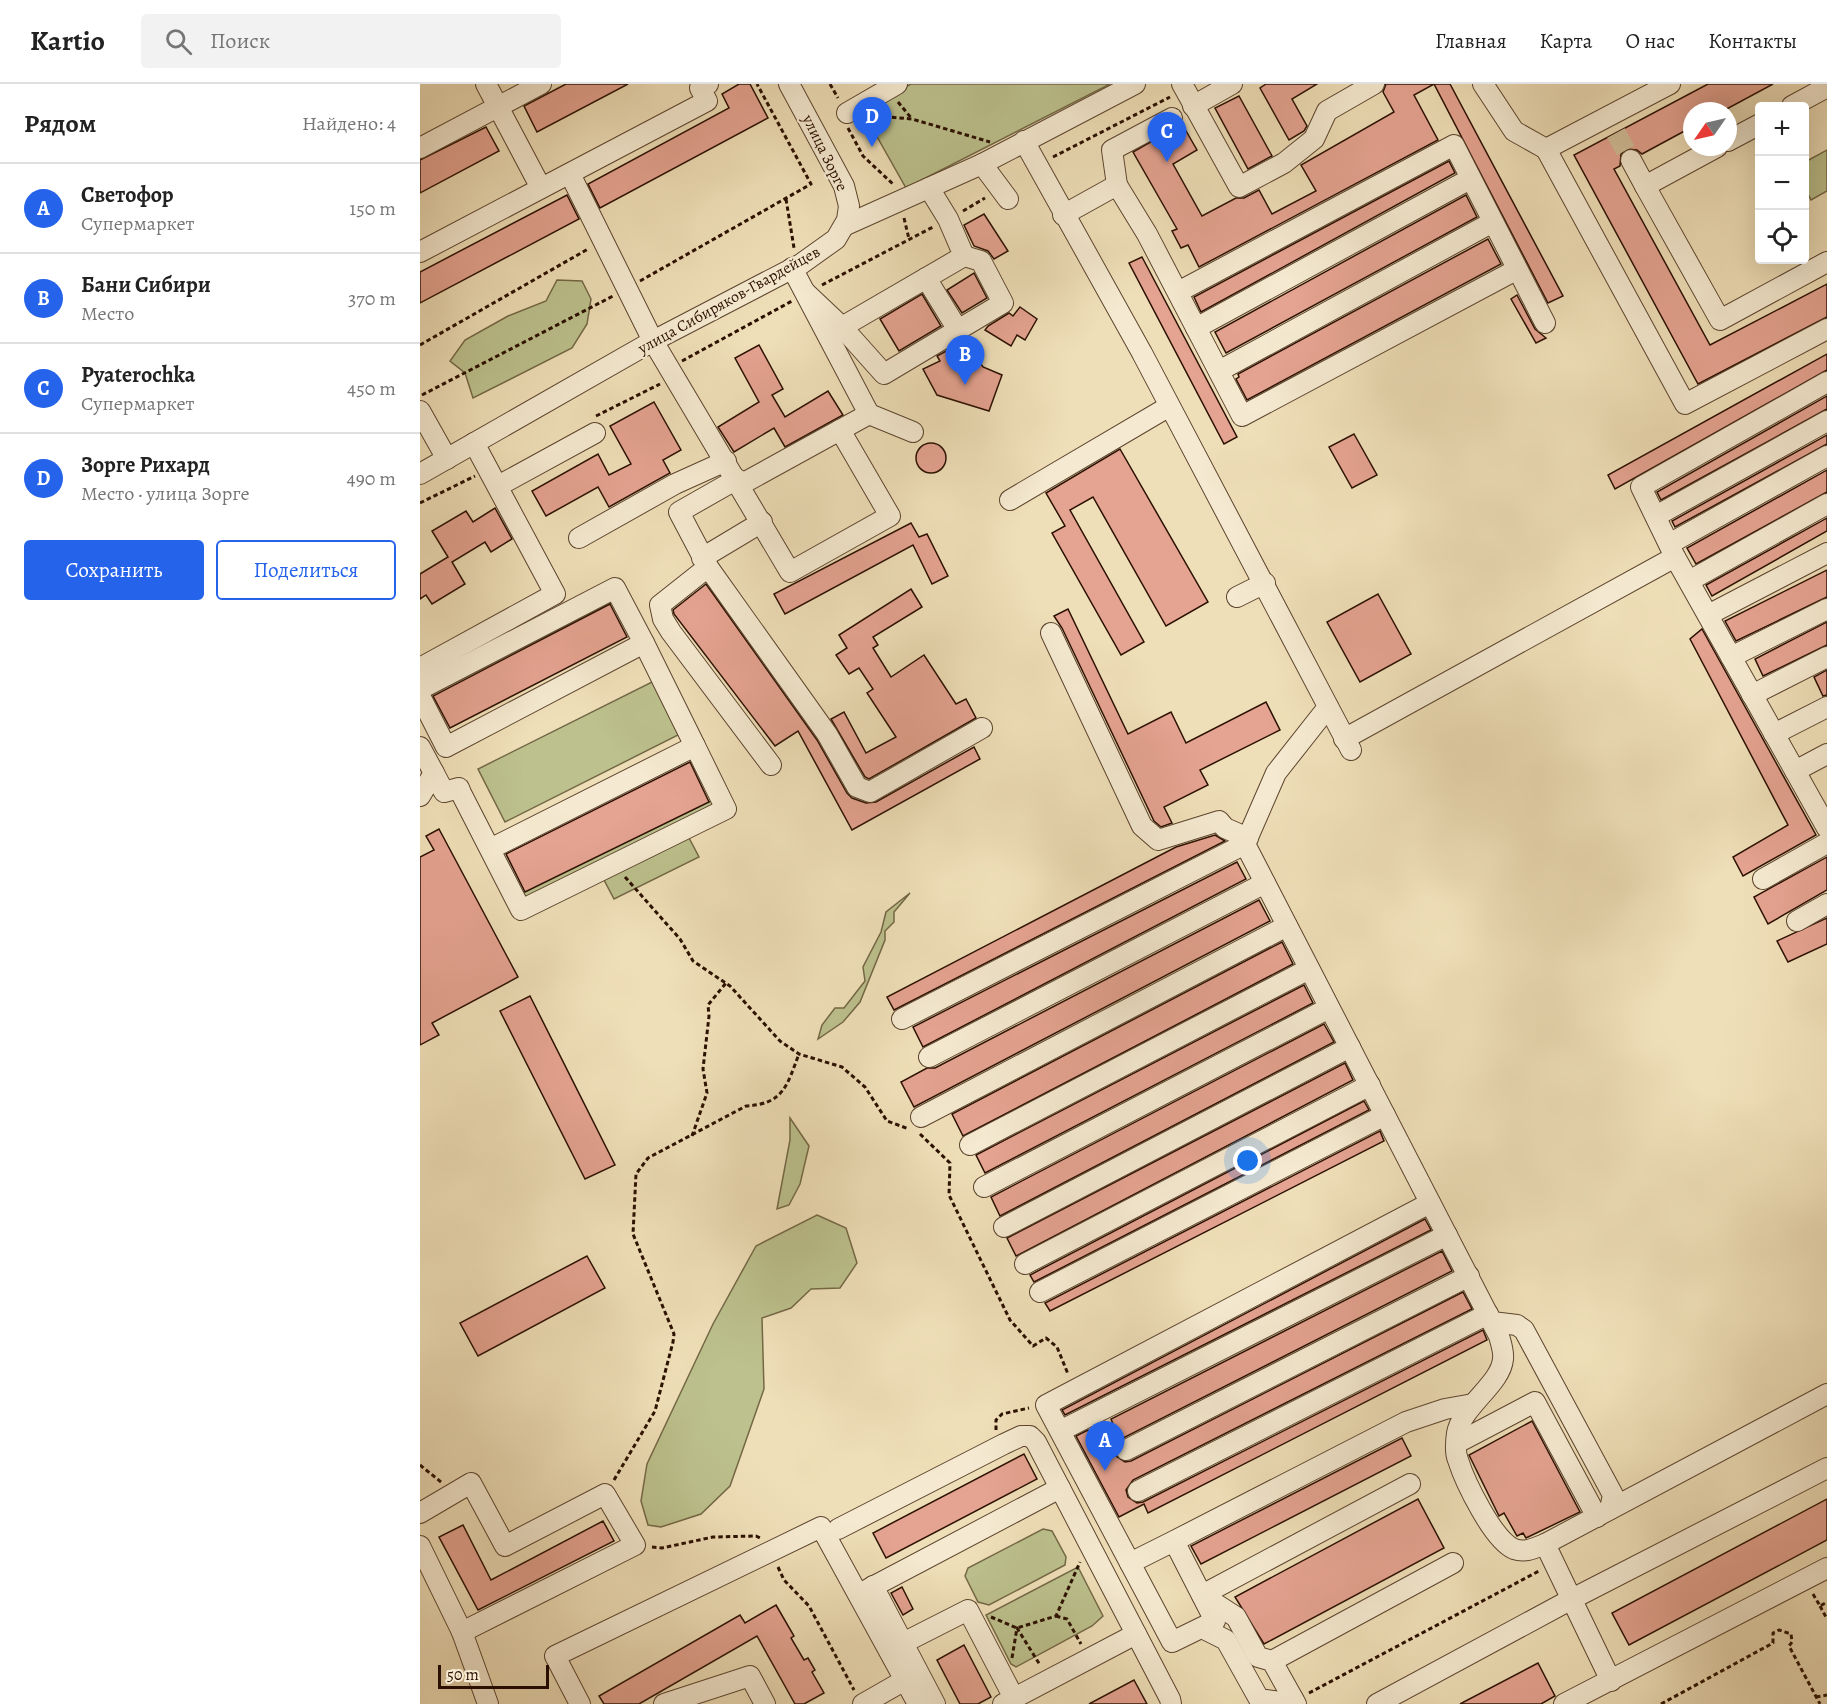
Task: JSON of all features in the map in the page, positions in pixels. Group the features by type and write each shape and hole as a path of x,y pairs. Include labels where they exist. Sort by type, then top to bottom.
{"street":[{"path":"486,84 541,188"},
{"path":"420,148 541,84"},
{"path":"420,252 707,101 700,87 708,84"},
{"name":"улица Зорге","path":"789,84 844,186 849,206 846,225"},
{"name":"улица Сибиряков-Гвардейцев","path":"420,474 653,341 792,268 836,239 846,225 982,164 1135,84"},
{"path":"1182,84 1239,187 1284,163 1314,139 1327,111 1374,84"},
{"path":"1193,106 1232,84"},
{"path":"1483,84 1514,131 1546,149 1685,404 1827,329"},
{"path":"1546,149 1611,125 1670,84"},
{"path":"847,113 893,86"},
{"path":"1799,102 1827,87"},
{"path":"1172,118 1112,150 1117,185 1178,292 1242,416 1516,270"},
{"path":"1737,136 1755,127"},
{"path":"1018,145 1063,215 1142,353 1168,407 1348,744 1827,456"},
{"path":"1178,292 1454,145 1491,223 1545,323"},
{"path":"1645,186 1700,156"},
{"path":"1631,160 1720,320 1827,262"},
{"path":"982,164 1008,199"},
{"path":"570,174 653,341 739,482 790,572 890,516 840,430"},
{"path":"1196,328 1470,179"},
{"path":"1063,215 1117,185"},
{"path":"929,188 948,219 964,256"},
{"path":"1218,371 1491,223"},
{"path":"806,293 842,327 885,374 1003,303 981,261 964,256 842,327"},
{"path":"792,268 869,414 913,432"},
{"path":"926,278 958,330"},
{"path":"1827,382 1641,488 1672,550 1795,771 1822,806 1827,828"},
{"path":"1010,500 1168,407"},
{"path":"420,411 447,459"},
{"path":"869,414 679,512 705,562 827,734 857,787 870,792 982,728"},
{"path":"1656,516 1827,421"},
{"path":"498,486 595,433"},
{"path":"474,443 566,613"},
{"path":"579,538 675,484 726,461"},
{"path":"1689,581 1827,504"},
{"path":"762,522 705,562 660,605 663,619 771,765"},
{"path":"1708,615 1827,553"},
{"path":"1237,597 1264,583"},
{"path":"420,689 615,588 726,809 521,910 459,788 444,792 426,759"},
{"path":"420,668 555,594"},
{"path":"1731,657 1827,609"},
{"path":"1051,633 1142,826 1158,840 1219,821 1225,828 1246,841 1265,883 1499,1336 1503,1360 1492,1381 1473,1404 1457,1431 1456,1458 1488,1520 1500,1538 1513,1548 1527,1551 1545,1544 1827,1394"},
{"path":"420,796 426,759 644,643"},
{"path":"1752,695 1827,657"},
{"path":"420,696 446,747"},
{"path":"902,1019 1246,841 1276,773 1328,707"},
{"path":"1774,734 1827,707"},
{"path":"490,849 695,746"},
{"path":"1795,771 1827,754"},
{"path":"1763,879 1827,843"},
{"path":"929,1058 1265,883"},
{"path":"1797,921 1827,904"},
{"path":"921,1117 1287,926"},
{"path":"970,1145 1310,969"},
{"path":"984,1186 1329,1008"},
{"path":"1004,1227 1350,1047"},
{"path":"1025,1264 1370,1085"},
{"path":"1040,1292 1385,1115"},
{"path":"1174,1542 1215,1622 1172,1642 1046,1405 1430,1203"},
{"path":"1064,1429 1447,1235"},
{"path":"1126,1450 1468,1276"},
{"path":"1138,1491 1490,1318 1517,1325 1524,1330 1613,1495 1603,1513"},
{"path":"1457,1443 1535,1402 1603,1513"},
{"path":"1130,1563 1406,1422 1445,1409 1473,1404"},
{"path":"831,1530 1004,1444 1021,1436 1030,1436 1036,1442 1171,1704"},
{"path":"1377,1704 1570,1600 1827,1468"},
{"path":"420,1514 471,1483 505,1546 605,1494 635,1545 462,1632"},
{"path":"1202,1595 1410,1484"},
{"path":"866,1590 1060,1488"},
{"path":"580,1704 555,1656 821,1527 831,1530 866,1590 903,1643 935,1704"},
{"path":"1545,1544 1606,1691"},
{"path":"420,1546 462,1632 488,1704"},
{"path":"1202,1595 1236,1617 1258,1657 1272,1661 1453,1563"},
{"path":"1564,1704 1606,1691 1827,1568"},
{"path":"866,1590 905,1680 918,1704"},
{"path":"903,1643 968,1610 1004,1679 1009,1701 1136,1634"},
{"path":"1202,1628 1226,1640 1259,1699 1294,1701 1272,1661"},
{"path":"664,1704 750,1676 765,1704"},
{"path":"860,1699 905,1680"}],"path":[{"path":"420,396 628,288 811,184 757,84"},
{"path":"893,86 912,119"},
{"path":"909,239 900,202 902,192 863,156 842,116 847,113 912,119 1018,145"},
{"path":"786,199 796,258 792,268"},
{"path":"420,345 604,241"},
{"path":"614,864 680,939 693,961 726,983 780,1041 799,1054 842,1067 865,1087 887,1120 918,1132 950,1163 949,1195 1010,1320 1033,1346 1046,1338 1057,1347 1073,1391"},
{"path":"692,1137 707,1093 703,1069 709,1016 708,1005 726,983"},
{"path":"605,1494 655,1411 674,1334 633,1234 636,1174 648,1158 692,1137 746,1106 762,1105 784,1092 799,1054"},
{"path":"1004,1444 994,1425 1002,1414 1046,1405"},
{"path":"420,1465 454,1493"},
{"path":"635,1545 662,1548 713,1537 756,1536 765,1543 784,1580 809,1606 860,1699"},
{"path":"1056,1616 1087,1540"},
{"path":"1294,1701 1554,1563"},
{"path":"1820,1606 1827,1619"},
{"path":"968,1610 1017,1628 1056,1616 1067,1619 1089,1659"},
{"path":"1004,1679 1011,1664 1017,1628"},
{"path":"1017,1628 1048,1680"},
{"path":"1661,1704 1773,1643 1773,1634 1779,1630 1791,1634 1792,1642 1789,1646 1820,1704"},
{"path":"1816,1697 1827,1695"}],"green space":[{"path":"911,84 1110,84 906,188 862,110"},
{"path":"1827,150 1827,191 1811,200 1809,196 1809,160"},
{"path":"557,280 582,281 591,299 587,324 572,348 473,398 465,373 450,361 465,340 508,316 546,301"},
{"path":"613,596 615,601 427,697 424,692"},
{"path":"662,677 688,730 505,822 478,769"},
{"path":"715,799 718,805 525,900 521,893"},
{"path":"688,836 699,857 614,899 603,878"},
{"path":"910,893 894,912 894,922 885,931 885,940 860,1002 843,1022 818,1039 822,1025 835,1008 844,1008 865,981 863,967 881,932 886,912"},
{"path":"790,1118 809,1146 800,1184 789,1205 777,1209 790,1140"},
{"path":"817,1215 846,1228 857,1263 840,1288 811,1289 791,1308 762,1318 764,1389 730,1486 701,1514 661,1527 648,1525 641,1501 647,1464 713,1324 756,1246"},
{"path":"1043,1529 1052,1531 1066,1557 1065,1565 989,1605 978,1602 965,1576 968,1568"},
{"path":"1078,1567 1103,1616 1092,1626 1016,1667 1011,1664 986,1615"}],"building":[{"path":"566,84 628,84 537,132 524,106"},
{"path":"739,84 750,84 768,118 600,208 588,184 729,108 722,94"},
{"path":"1266,84 1317,84 1292,99 1307,126 1304,131 1289,140 1260,88"},
{"path":"1386,84 1434,84 1414,95 1438,140 1199,267 1188,245 1181,248 1172,231 1177,229 1133,152 1182,124 1197,150 1173,164 1202,216 1236,198 1244,198 1259,190 1272,214 1316,191 1301,165 1394,112 1383,92"},
{"path":"1434,84 1450,84 1563,296 1548,303"},
{"path":"1708,84 1773,84 1737,103 1683,102 1683,132 1642,154 1637,150 1626,149 1621,154 1620,166 1614,169 1710,345 1827,284 1827,317 1698,384 1574,155"},
{"path":"1239,96 1272,156 1248,169 1215,108"},
{"path":"486,127 499,151 420,193 420,160"},
{"path":"1449,161 1455,173 1201,312 1194,297"},
{"path":"567,195 579,219 420,303 420,272"},
{"path":"1466,195 1477,217 1226,353 1215,332"},
{"path":"984,214 1008,251 994,259 988,251 974,246 964,225"},
{"path":"1488,239 1501,264 1247,400 1236,379 1239,377 1238,374"},
{"path":"1142,257 1237,437 1224,444 1129,263"},
{"path":"974,273 987,298 962,313 947,290"},
{"path":"922,294 941,326 899,351 880,319"},
{"path":"1517,295 1535,329 1546,338 1536,343 1511,299"},
{"path":"1020,307 1037,319 1025,340 1017,335 1011,346 985,330 1009,313 1013,316"},
{"path":"759,345 783,389 772,395 785,417 828,391 843,415 785,447 774,428 734,452 718,427 759,402 735,358"},
{"path":"969,346 983,367 1002,375 989,411 937,395 923,369 940,361 937,356 950,349 953,353"},
{"path":"1827,354 1827,370 1615,489 1608,475"},
{"path":"1827,396 1827,409 1661,500 1657,492"},
{"path":"654,402 681,450 663,460 670,473 609,507 598,487 546,516 532,491 598,454 609,475 631,464 610,426"},
{"path":"1354,434 1377,475 1352,488 1329,447"},
{"path":"1827,435 1827,444 1675,527 1672,521"},
{"path":"931,443 941,448 946,458 941,468 931,473 921,468 916,458 921,448"},
{"path":"1120,449 1208,602 1166,626 1093,497 1070,510 1144,642 1121,655 1052,533 1065,526 1046,493"},
{"path":"1827,470 1827,492 1696,564 1687,548"},
{"path":"495,508 512,539 491,552 485,542 452,562 465,584 432,604 426,595 420,599 420,574 448,557 432,531 466,511 473,522"},
{"path":"1827,518 1827,531 1712,596 1706,585"},
{"path":"911,523 919,537 927,534 948,576 932,584 913,545 785,614 774,594"},
{"path":"1827,570 1827,597 1736,641 1725,621"},
{"path":"706,584 817,740 852,798 866,803 876,802 974,747 980,759 852,830 798,731 775,746 674,614 673,610"},
{"path":"911,589 922,607 873,637 878,645 873,648 891,677 924,655 956,704 966,699 976,718 869,779 865,777 831,719 844,712 866,753 896,737 867,693 873,689 859,668 849,674 836,655 847,648 839,635"},
{"path":"1378,594 1411,654 1360,682 1327,622"},
{"path":"610,604 627,637 450,728 433,696"},
{"path":"1068,609 1128,734 1171,712 1186,743 1266,702 1280,730 1200,770 1208,785 1164,807 1172,823 1161,827 1154,821 1062,628 1054,616"},
{"path":"1827,622 1827,645 1763,676 1755,659"},
{"path":"1702,629 1816,835 1743,876 1733,857 1788,825 1690,639"},
{"path":"1827,670 1827,695 1823,696 1814,677"},
{"path":"690,762 709,802 525,892 506,854"},
{"path":"439,829 518,977 432,1023 439,1035 420,1045 420,857 434,850 426,836"},
{"path":"1215,835 1225,841 894,1010 887,997 1176,847"},
{"path":"1827,857 1827,890 1768,924 1754,897"},
{"path":"1237,862 1246,879 923,1047 913,1027"},
{"path":"1259,900 1270,921 914,1107 901,1082 927,1068 935,1068"},
{"path":"1827,918 1827,944 1788,962 1777,941"},
{"path":"1282,942 1293,964 963,1136 952,1114"},
{"path":"1304,985 1313,1003 985,1173 976,1155"},
{"path":"530,996 615,1165 585,1179 500,1011"},
{"path":"1324,1024 1334,1042 1000,1216 991,1197"},
{"path":"1345,1063 1353,1080 1016,1256 1007,1238"},
{"path":"1364,1101 1369,1110 1034,1282 1030,1275"},
{"path":"1380,1131 1384,1141 1050,1311 1045,1303"},
{"path":"1425,1219 1431,1230 1065,1415 1062,1410"},
{"path":"1442,1251 1452,1271 1121,1439 1114,1449 1116,1456 1125,1462 1131,1461 1463,1292 1472,1309 1133,1480 1126,1490 1128,1497 1137,1503 1143,1502 1483,1330 1487,1340 1148,1513 1144,1504 1119,1517 1076,1436 1088,1430 1091,1436 1113,1424 1111,1419"},
{"path":"587,1256 605,1288 478,1356 460,1323"},
{"path":"1532,1421 1580,1512 1526,1538 1523,1533 1517,1536 1504,1513 1499,1516 1469,1455"},
{"path":"1402,1438 1411,1456 1201,1564 1191,1546"},
{"path":"1024,1454 1037,1479 886,1558 873,1533"},
{"path":"1418,1499 1444,1548 1264,1644 1235,1597"},
{"path":"1827,1499 1827,1540 1629,1645 1612,1613"},
{"path":"603,1521 614,1541 478,1610 439,1537 463,1525 491,1580"},
{"path":"902,1587 913,1609 903,1615 891,1593"},
{"path":"776,1605 794,1636 791,1638 804,1660 808,1658 815,1670 812,1672 824,1693 804,1704 795,1704 757,1636 639,1704 604,1704 599,1696 740,1615 745,1623"},
{"path":"964,1645 991,1697 978,1704 960,1704 937,1660"},
{"path":"1538,1663 1555,1696 1541,1704 1460,1704"},
{"path":"1134,1680 1147,1704 1089,1704"}],"tunnel":[{"path":"1616,133 1631,160"}],"place":[{"name":"Зорге Рихард","path":"872,147"},
{"name":"Pyaterochka","path":"1167,162"},
{"name":"Бани Сибири","path":"965,385"},
{"name":"Светофор","path":"1105,1471"}]}
